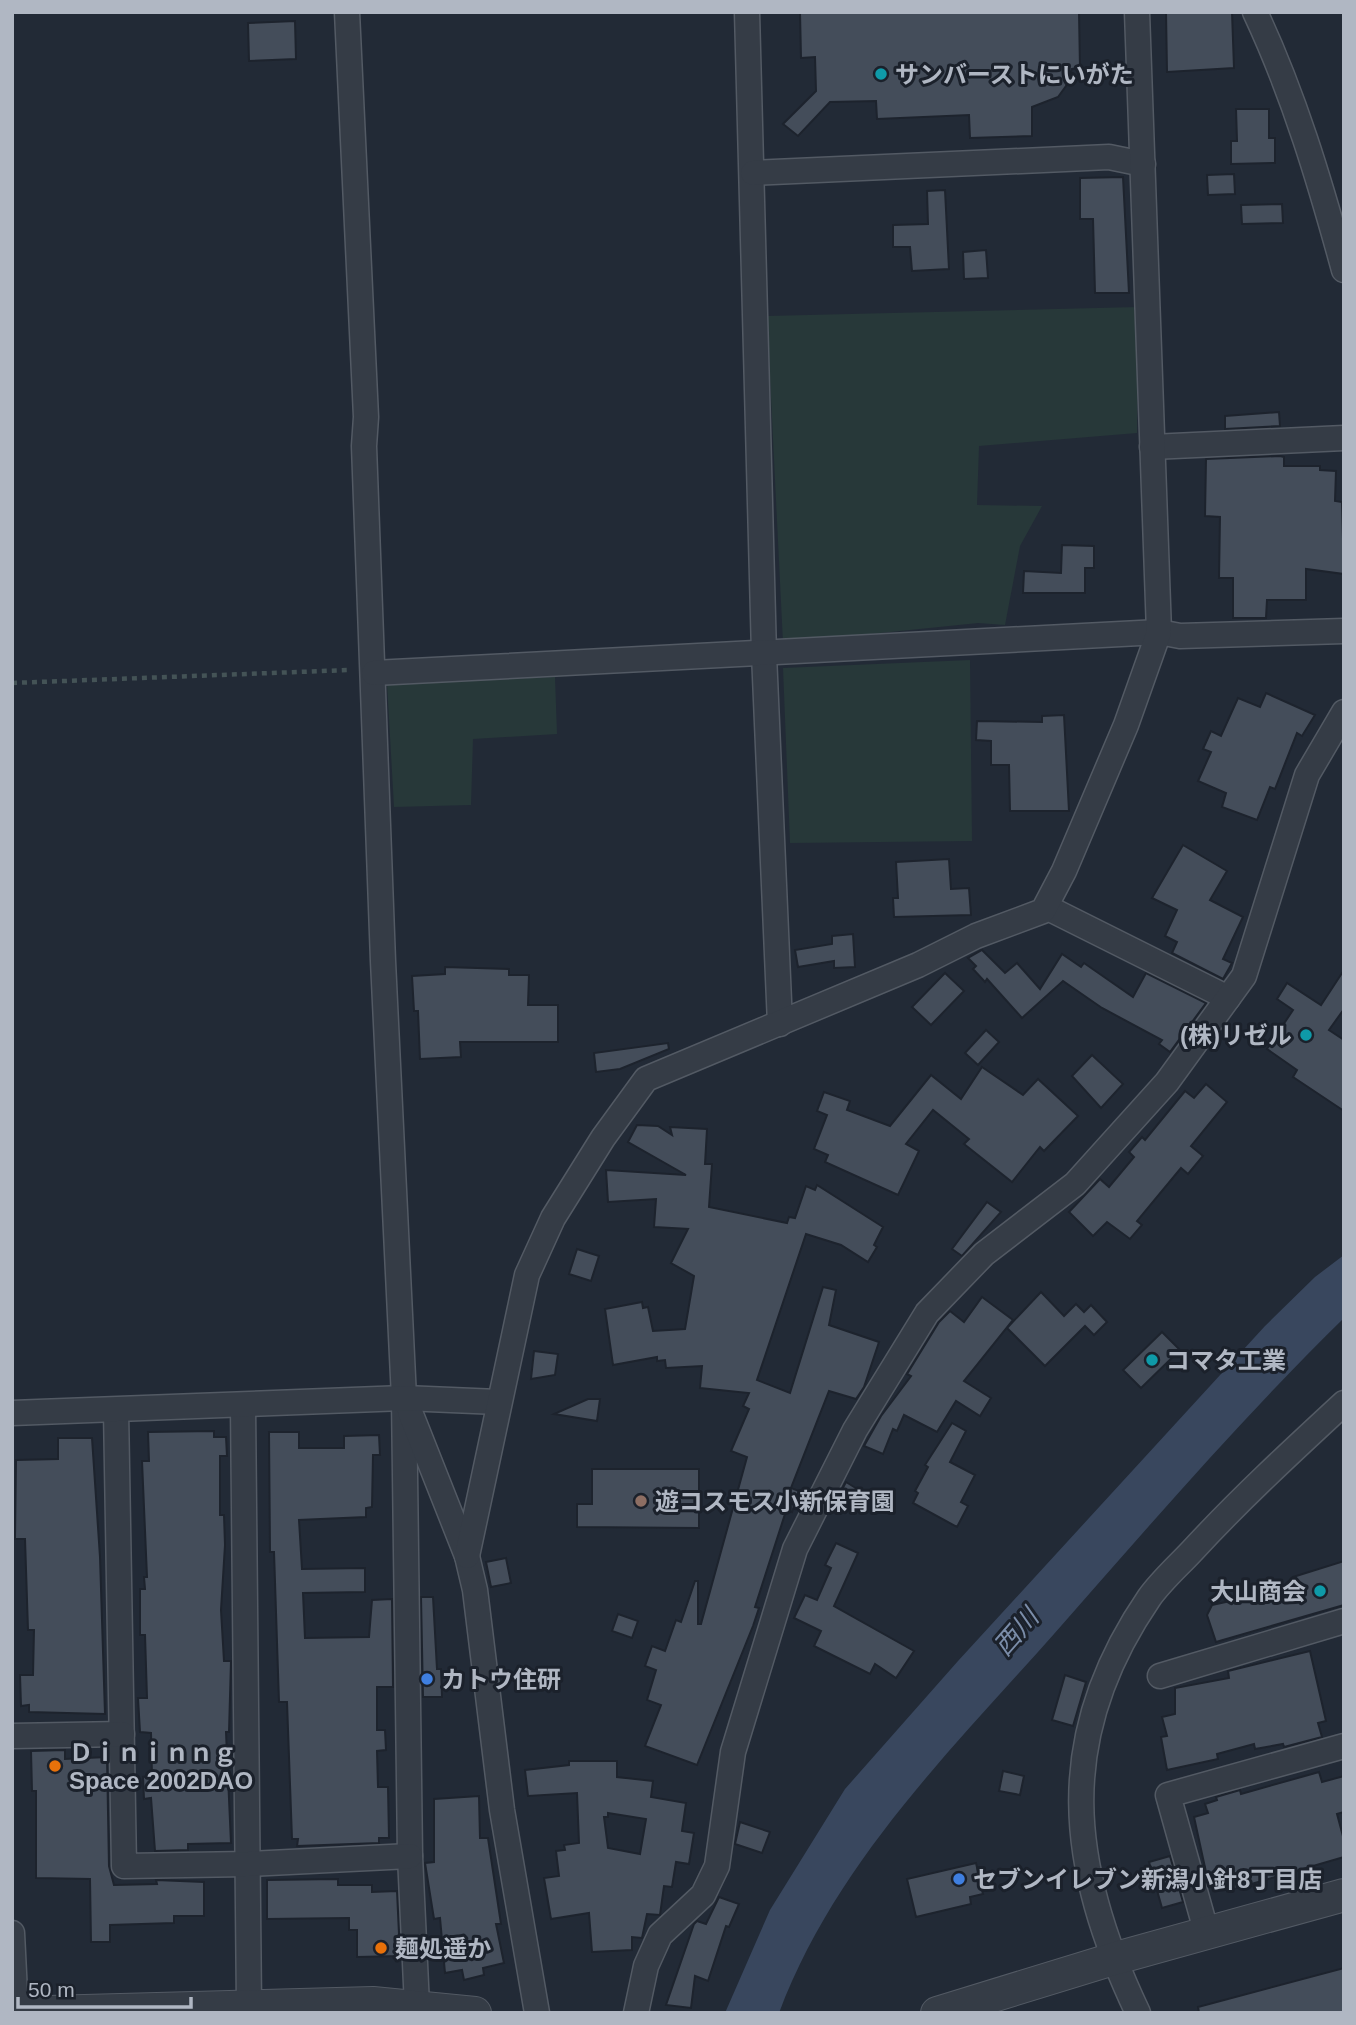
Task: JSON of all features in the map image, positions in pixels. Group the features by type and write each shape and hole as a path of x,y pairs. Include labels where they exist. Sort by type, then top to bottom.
{"street":[{"path":"347,12 366,417 364,446 383,961 404,1398 411,1856 417,2006"},
{"path":"747,12 764,654 780,1024"},
{"path":"467,1556 527,1275 554,1217 603,1138 646,1079 780,1024 976,936 1044,911 1064,871 1126,725 1159,632 1137,12"},
{"path":"1255,12 1276,55 1318,178 1344,270"},
{"path":"753,173 1109,158 1143,164"},
{"path":"1152,447 1344,438"},
{"path":"374,673 1159,632 1180,636 1344,631"},
{"path":"636,2013 646,1966 660,1935 703,1895 717,1866 733,1752 795,1549 855,1430 927,1313 984,1254 1075,1184 1167,1082 1244,976 1307,775 1344,712"},
{"path":"1046,906 1228,998"},
{"path":"404,1398 467,1556 475,1590 502,1810 537,2013"},
{"path":"12,1413 404,1398 498,1402"},
{"path":"1138,2013 1113,1959 1083,1845 1081,1808 1088,1728 1100,1685 1121,1643 1151,1595 1238,1500 1344,1403"},
{"path":"243,1406 249,2007"},
{"path":"116,1410 124,1866 247,1864 411,1856"},
{"path":"1160,1676 1344,1621"},
{"path":"12,1736 122,1734"},
{"path":"1207,1934 1168,1795 1344,1745"},
{"path":"937,2013 1113,1959 1344,1895"},
{"path":"12,1933 14,2013 417,2006 475,2013"}],"path":[{"path":"12,683 339,668 374,673"}],"shaded area":[{"path":"1138,307 1137,433 979,446 977,505 1042,506 1020,546 1005,625 978,623 783,643 767,316"},
{"path":"970,660 972,841 790,843 783,668"},
{"path":"555,677 557,734 473,739 471,805 394,807 387,683"}],"water":[{"name":"西川","path":"1344,1255 1344,1318 1196,1473 898,1812 831,1907 803,1959 779,2013 725,2013 770,1910 845,1789 958,1661 1265,1326 1315,1277"}],"building":[{"path":"800,12 1079,12 1080,68 1072,69 1066,86 1058,97 1032,107 1032,136 970,138 969,115 877,119 876,101 830,102 798,136 783,124 816,91 815,57 801,58"},
{"path":"1166,12 1232,12 1234,68 1167,72"},
{"path":"295,21 296,59 249,61 248,23"},
{"path":"1236,109 1269,109 1269,138 1275,138 1275,163 1231,164 1231,141 1237,141"},
{"path":"1234,174 1235,194 1208,195 1207,175"},
{"path":"1123,177 1129,293 1095,293 1093,219 1080,219 1080,178"},
{"path":"945,190 949,269 912,271 910,247 893,247 893,225 928,224 927,191"},
{"path":"1282,204 1283,223 1242,224 1241,205"},
{"path":"986,250 988,278 964,279 963,252"},
{"path":"1279,412 1280,426 1225,429 1225,416"},
{"path":"1284,457 1284,466 1320,466 1320,470 1336,471 1335,501 1342,502 1344,574 1306,569 1306,600 1267,600 1266,618 1233,618 1233,578 1219,578 1220,517 1205,516 1206,459"},
{"path":"1062,545 1094,546 1094,568 1085,568 1085,593 1023,593 1024,571 1061,573"},
{"path":"1266,693 1315,715 1302,736 1297,733 1275,789 1270,787 1257,820 1222,807 1226,793 1198,781 1211,752 1203,749 1211,731 1221,736 1238,698 1260,707"},
{"path":"1064,715 1069,811 1010,811 1009,765 991,765 991,741 976,740 977,721 1042,722 1042,716"},
{"path":"1183,845 1227,871 1210,900 1243,917 1223,959 1232,963 1223,979 1172,953 1177,942 1165,936 1177,910 1152,898"},
{"path":"949,859 951,889 969,888 971,915 894,917 893,898 898,898 896,862"},
{"path":"853,934 855,967 834,968 834,961 798,967 795,950 832,944 832,936"},
{"path":"982,950 1005,973 1017,963 1040,989 1062,954 1081,967 1084,963 1133,997 1146,973 1206,1003 1170,1052 1159,1044 1162,1040 1102,1008 1063,981 1022,1018 987,979 985,982 973,969 976,966 968,958"},
{"path":"445,967 509,969 509,975 529,975 528,1005 558,1005 558,1042 460,1042 461,1057 420,1059 418,1011 414,1011 412,976 445,974"},
{"name":"(株)リゼル","path":"1344,970 1344,1009 1329,1030 1344,1040 1344,1111 1293,1077 1297,1070 1267,1049 1293,1010 1277,999 1287,983 1321,1005"},
{"path":"945,973 964,991 931,1025 912,1007"},
{"path":"986,1030 999,1042 978,1065 965,1053"},
{"path":"668,1043 669,1049 620,1069 596,1072 594,1053"},
{"path":"1092,1055 1123,1084 1101,1108 1072,1076"},
{"path":"982,1067 1023,1095 1038,1079 1078,1116 1044,1151 1040,1147 1012,1182 964,1144 969,1139 933,1110 906,1144 919,1151 898,1195 825,1162 828,1155 814,1149 827,1115 817,1111 824,1092 850,1101 847,1110 890,1126 931,1075 961,1099"},
{"path":"1206,1084 1227,1102 1191,1146 1203,1156 1188,1174 1181,1168 1137,1221 1142,1225 1130,1239 1107,1222 1093,1236 1069,1212 1100,1179 1109,1187 1134,1157 1129,1152 1142,1137 1145,1140 1185,1091 1194,1098"},
{"path":"637,1125 658,1126 672,1135 670,1127 707,1129 705,1164 712,1164 709,1207 787,1223 789,1217 795,1218 806,1186 815,1190 817,1185 883,1227 874,1245 877,1247 868,1262 841,1245 806,1234 757,1380 790,1393 823,1287 836,1290 829,1325 879,1342 864,1387 856,1399 829,1391 791,1488 799,1491 792,1512 786,1511 755,1607 759,1608 753,1626 697,1765 645,1746 661,1705 647,1700 656,1670 645,1666 652,1646 665,1651 676,1620 681,1622 695,1581 698,1581 698,1624 701,1624 747,1457 731,1451 749,1409 743,1406 749,1393 700,1388 702,1366 666,1368 665,1360 657,1361 657,1357 613,1365 605,1309 642,1302 643,1308 648,1307 653,1331 685,1329 694,1276 671,1263 688,1229 654,1227 656,1199 608,1202 606,1170 686,1175 628,1142"},
{"path":"987,1202 1001,1212 962,1256 952,1249"},
{"path":"577,1249 599,1256 591,1281 569,1274"},
{"path":"1041,1292 1064,1316 1076,1304 1084,1312 1091,1305 1107,1322 1094,1335 1085,1326 1045,1366 1007,1328"},
{"path":"982,1297 1013,1320 964,1381 991,1398 980,1416 956,1401 937,1432 904,1415 897,1431 893,1429 883,1454 864,1446 881,1416 911,1376 907,1374 939,1322 950,1311 964,1322"},
{"name":"コマタ工業","path":"1162,1332 1180,1350 1141,1388 1123,1370"},
{"path":"534,1351 558,1354 555,1375 531,1379"},
{"path":"588,1399 600,1399 597,1421 554,1414"},
{"path":"952,1423 966,1431 950,1462 975,1475 961,1502 968,1506 957,1527 913,1503 918,1493 915,1491 928,1467 925,1465"},
{"path":"214,1431 214,1437 226,1437 227,1456 220,1456 220,1515 224,1515 225,1545 221,1610 224,1661 231,1661 229,1732 226,1732 231,1843 188,1844 188,1850 155,1851 151,1798 144,1799 143,1777 152,1776 151,1733 140,1732 138,1698 147,1698 145,1635 140,1635 140,1589 145,1589 144,1577 147,1577 142,1461 149,1461 148,1432"},
{"path":"269,1432 299,1432 299,1448 344,1448 344,1436 379,1435 380,1455 373,1455 372,1507 366,1508 366,1517 299,1520 302,1569 365,1568 365,1592 303,1593 305,1638 369,1637 372,1600 392,1599 393,1687 377,1687 377,1730 385,1730 386,1750 377,1751 378,1787 388,1787 389,1838 379,1838 379,1843 297,1846 298,1839 292,1839 287,1702 279,1702 274,1552 270,1552"},
{"path":"58,1438 92,1438 100,1557 105,1714 29,1712 29,1705 21,1706 20,1675 33,1675 34,1630 28,1630 25,1539 15,1539 16,1460 58,1459"},
{"path":"592,1469 699,1469 699,1528 577,1527 577,1504 592,1504"},
{"path":"846,1482 867,1495 857,1511 837,1499"},
{"path":"836,1543 858,1553 834,1606 914,1651 896,1678 875,1664 870,1674 814,1646 821,1631 794,1618 805,1595 817,1600 831,1568 825,1565"},
{"path":"506,1558 511,1583 491,1587 486,1562"},
{"path":"1344,1561 1344,1605 1216,1642 1207,1615 1212,1605 1295,1587 1293,1577"},
{"path":"421,1597 433,1597 437,1669 441,1669 442,1697 423,1697"},
{"path":"618,1614 638,1621 632,1638 612,1631"},
{"path":"1310,1651 1326,1721 1318,1723 1322,1737 1284,1747 1283,1744 1255,1749 1254,1744 1217,1754 1218,1759 1167,1770 1161,1737 1167,1736 1162,1717 1175,1714 1175,1688 1229,1678 1228,1671"},
{"path":"1065,1675 1086,1682 1073,1726 1052,1720"},
{"path":"65,1750 65,1759 107,1757 109,1866 114,1885 157,1884 156,1880 204,1882 204,1916 174,1916 174,1923 110,1925 110,1942 91,1942 90,1879 36,1878 36,1791 32,1791 31,1751"},
{"path":"569,1761 617,1761 617,1777 653,1781 651,1797 686,1803 682,1831 694,1833 689,1864 676,1862 672,1887 664,1886 660,1915 647,1914 642,1938 632,1937 632,1950 592,1952 589,1913 551,1919 544,1878 559,1876 556,1851 565,1850 564,1845 579,1843 577,1793 528,1796 525,1770 569,1765","holes":["608,1813 646,1819 640,1854 608,1848 604,1817 608,1817"]},
{"path":"1003,1771 1024,1776 1020,1795 999,1791"},
{"path":"1319,1772 1322,1782 1344,1776 1344,1812 1337,1814 1344,1840 1344,1857 1227,1891 1225,1882 1209,1886 1194,1817 1208,1813 1205,1804 1217,1800 1216,1797 1240,1790 1241,1794"},
{"path":"479,1796 480,1838 488,1838 501,1924 496,1924 504,1963 483,1968 484,1975 464,1980 462,1970 445,1973 440,1918 434,1919 425,1863 434,1862 434,1799"},
{"path":"740,1822 770,1832 762,1853 735,1844"},
{"path":"1170,1856 1183,1902 1162,1908 1149,1862"},
{"path":"976,1863 983,1894 970,1897 971,1904 916,1917 907,1879"},
{"path":"338,1879 338,1885 372,1885 372,1892 397,1891 400,1956 357,1957 357,1930 349,1930 349,1918 267,1919 267,1880"},
{"path":"719,1897 739,1904 729,1927 726,1926 708,1981 695,1976 691,2008 666,2005 694,1924 697,1921 706,1924"},
{"path":"1344,1968 1344,2013 1199,2013 1198,2007"}],"place":[{"name":"サンバーストにいがた","path":"881,74"},
{"name":"(株)リゼル","path":"1306,1035"},
{"name":"コマタ工業","path":"1152,1360"},
{"name":"遊コスモス小新保育園","path":"641,1501"},
{"name":"大山商会","path":"1320,1591"},
{"name":"カトウ住研","path":"427,1679"},
{"name":"Ｄｉｎｉｎｎｇ Space 2002DAO","path":"55,1766"},
{"name":"セブンイレブン新潟小針8丁目店","path":"959,1879"},
{"name":"麺処遥か","path":"381,1948"}]}
